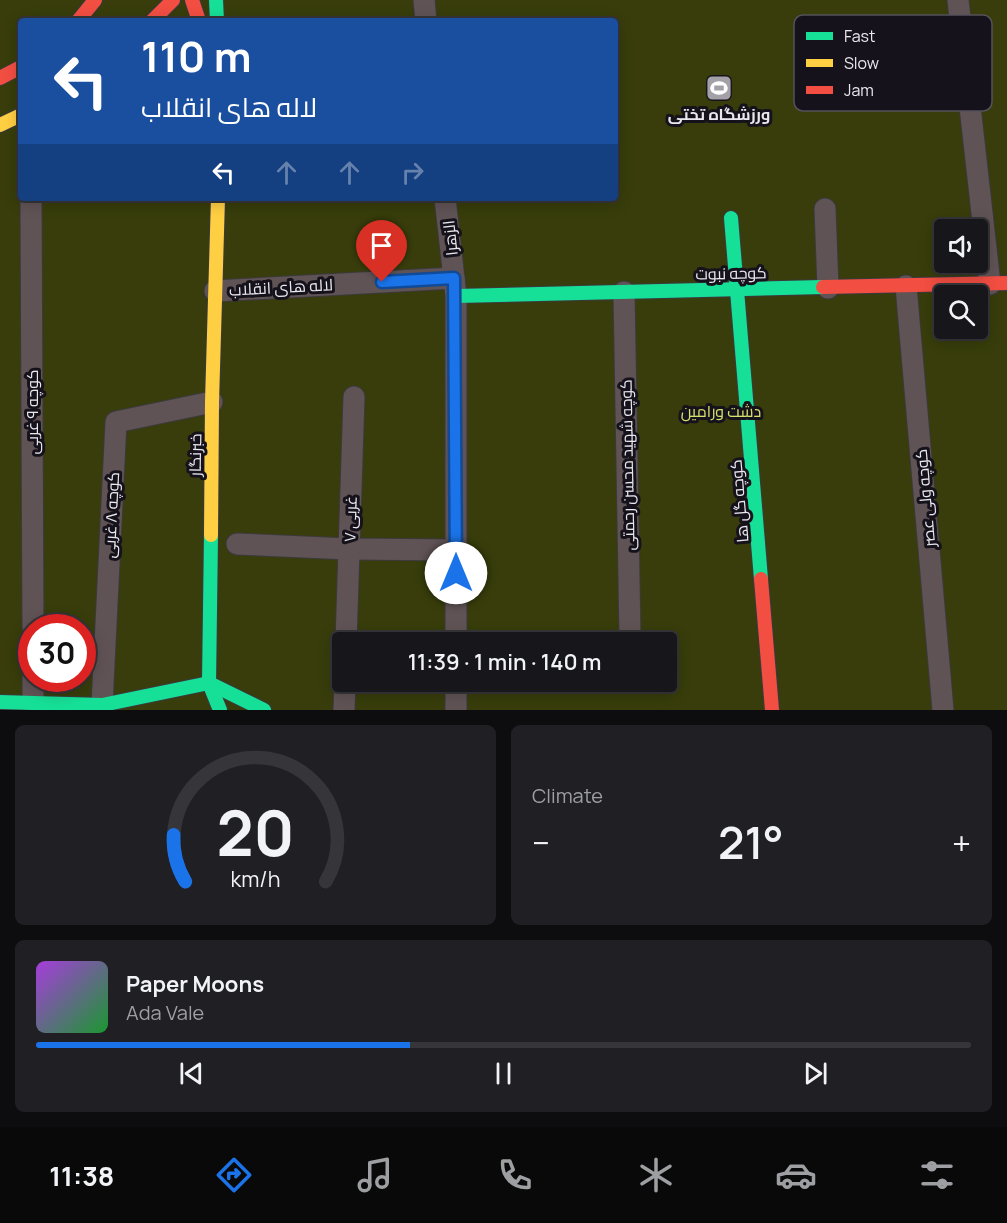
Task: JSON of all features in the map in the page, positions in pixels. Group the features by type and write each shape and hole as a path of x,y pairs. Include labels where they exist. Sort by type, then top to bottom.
{"street":[{"path":"80,18 94,0"},
{"path":"155,18 173,0"},
{"path":"192,0 198,18"},
{"path":"216,0 217,18"},
{"path":"424,0 426,18"},
{"path":"958,0 960,15"},
{"path":"0,78 18,69"},
{"path":"974,111 998,284"},
{"path":"0,126 18,117"},
{"name":"کوچه ۹ غربی","path":"30,201 33,614"},
{"name":"خبرنگار","path":"218,201 212,402 209,683 220,710"},
{"name":"الزهرا","path":"445,201 455,287 456,632"},
{"path":"825,209 828,288"},
{"name":"کوچه گل ها","path":"732,218 772,710"},
{"name":"کوچه نبوت","path":"455,287 624,292 998,284"},
{"name":"کوچه ولی عصر","path":"906,286 943,710"},
{"name":"لاله های انقلاب","path":"215,291 455,287"},
{"name":"کوچه شهید محسن رحمتی","path":"624,292 630,632"},
{"name":"۷ غربی","path":"346,632 354,397"},
{"name":"کوچه ۸ غربی","path":"88,706 116,422 212,402"},
{"path":"237,544 349,549 456,550"},
{"path":"0,702 88,706 209,683 264,710"},
{"path":"33,692 33,703"},
{"path":"344,710 345,692"},
{"path":"456,692 456,710"}],"green space":[{"name":"دشت ورامین","path":"0,0 1007,0 1007,710 0,710"}],"traffic: fast":[{"path":"216,0 217,18"},
{"path":"731,218 761,579"},
{"path":"456,296 823,287"},
{"path":"211,535 209,683 220,710"},
{"path":"0,702 102,705 209,683 264,710"}],"traffic: slow":[{"path":"0,125 18,116"},
{"path":"211,535 218,201"}],"traffic: jam":[{"path":"80,18 95,0"},
{"path":"155,18 173,0"},
{"path":"192,0 198,18"},
{"path":"0,78 18,69"},
{"path":"823,287 1007,283"},
{"path":"761,579 772,710"}],"place":[{"name":"ورزشگاه تختی","path":"719,88"}],"route":[{"path":"382,282 454,278 456,296 456,573"}]}
